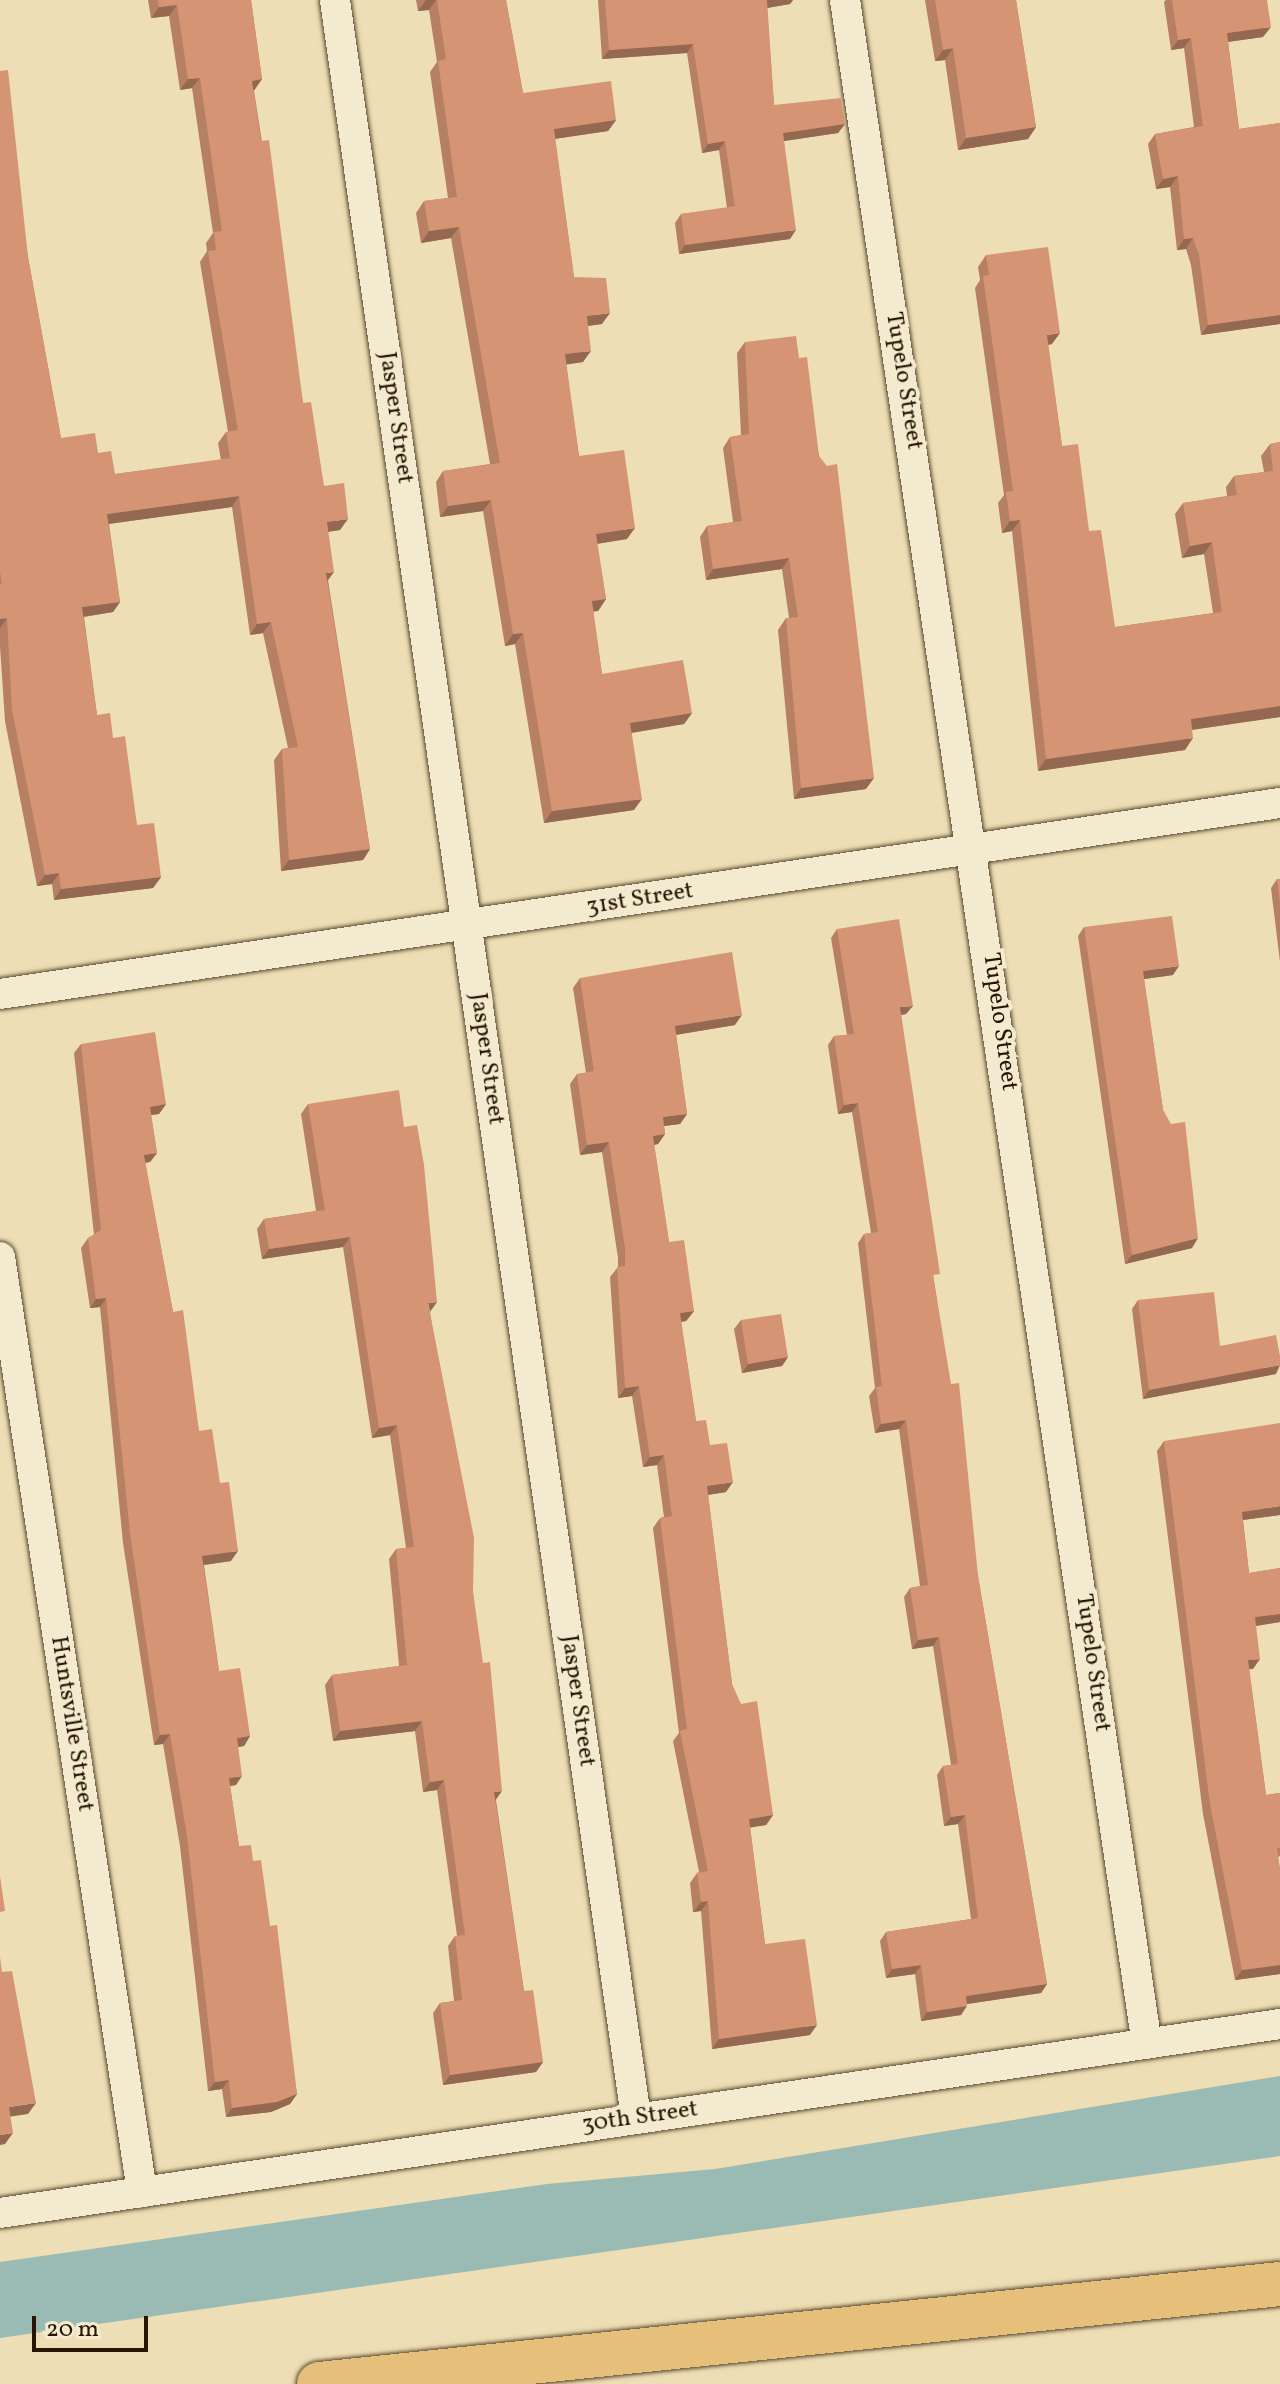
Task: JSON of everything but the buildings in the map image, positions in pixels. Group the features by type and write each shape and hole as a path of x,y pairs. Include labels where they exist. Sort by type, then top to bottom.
{"highway":[{"path":"319,2384 1280,2284"}],"street":[{"name":"Jasper Street","path":"335,0 636,2118"},
{"name":"Tupelo Street","path":"845,0 974,849 1147,2044"},
{"name":"31st Street","path":"0,994 467,927 1280,803"},
{"name":"Huntsville Street","path":"0,1257 142,2192"},
{"name":"30th Street","path":"0,2213 1280,2024"}],"water":[{"path":"1280,2076 1280,2156 0,2338 0,2262 547,2184 715,2169"}]}
